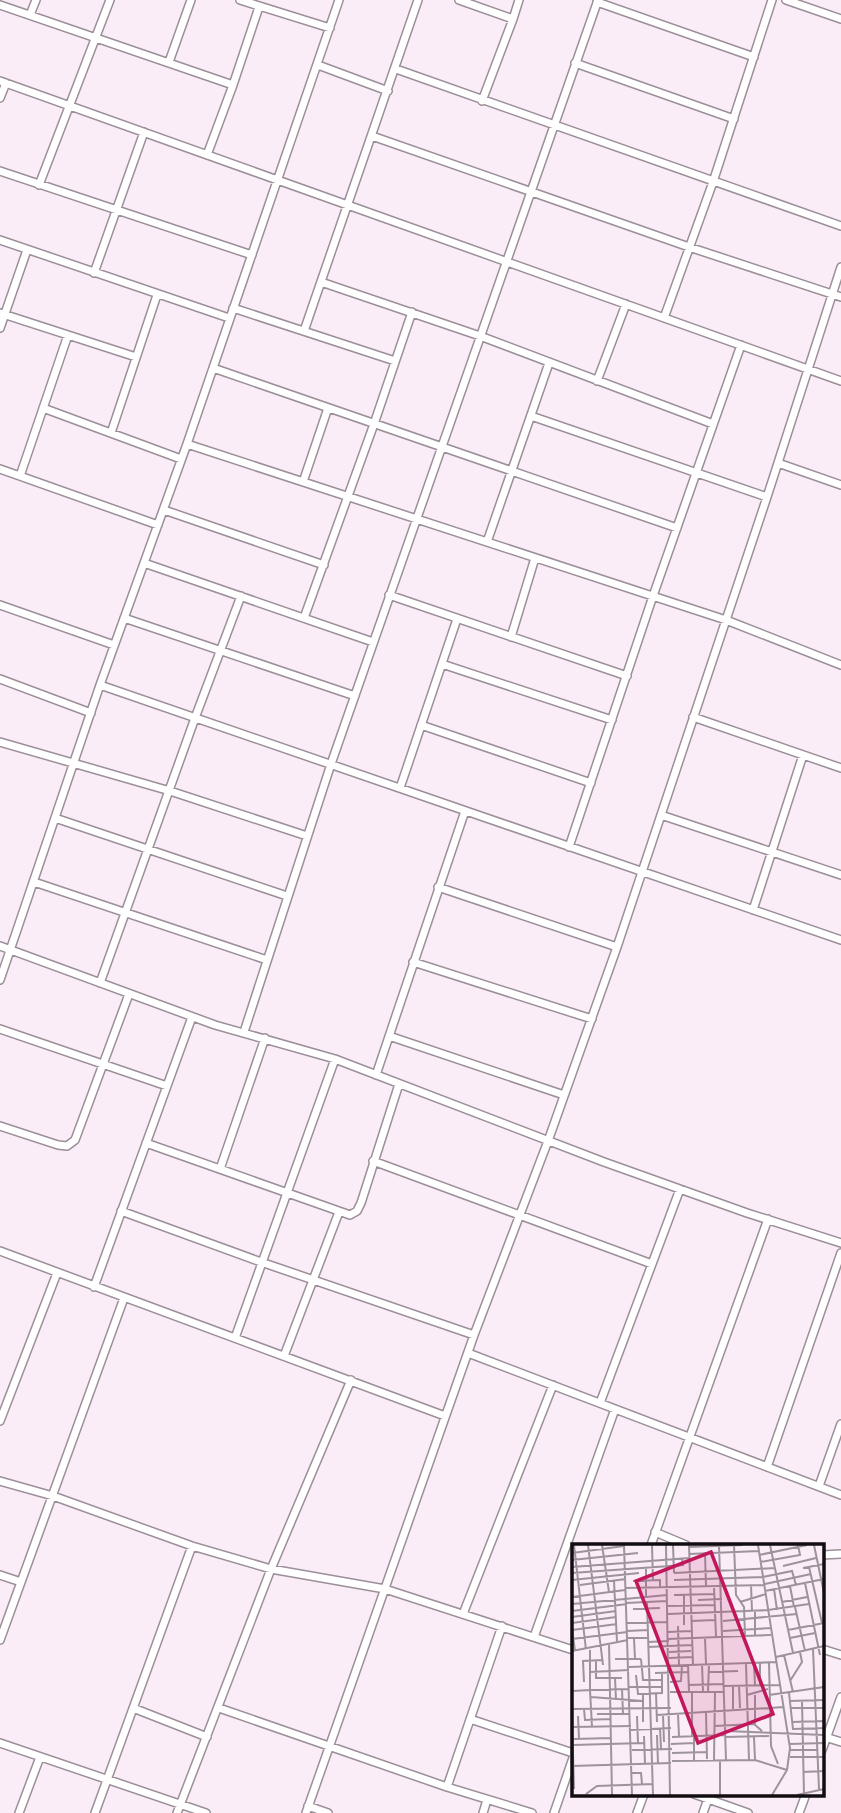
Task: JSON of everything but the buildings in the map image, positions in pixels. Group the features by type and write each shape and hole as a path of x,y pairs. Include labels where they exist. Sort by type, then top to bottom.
{"street":[{"path":"30,15 36,0"},
{"path":"39,185 110,0"},
{"path":"169,62 191,0"},
{"path":"240,0 330,28"},
{"path":"0,980 339,0"},
{"path":"304,331 418,0"},
{"path":"459,0 513,19"},
{"path":"482,101 519,0"},
{"path":"664,317 713,182 772,0"},
{"path":"786,0 841,19"},
{"path":"244,1032 287,896 415,518 598,1 754,57"},
{"path":"0,5 233,85"},
{"path":"207,155 259,7"},
{"path":"575,62 734,119"},
{"path":"317,65 388,91"},
{"path":"396,69 841,226"},
{"path":"0,98 3,82 841,381"},
{"path":"94,273 144,132"},
{"path":"372,136 841,297"},
{"path":"0,172 252,255"},
{"path":"0,240 229,318"},
{"path":"0,328 27,250"},
{"path":"328,1813 307,1810 328,1745 474,1335 548,1141 617,947 841,267"},
{"path":"321,282 480,336 713,424"},
{"path":"111,433 157,295"},
{"path":"597,381 626,304"},
{"path":"233,308 395,360"},
{"path":"304,618 412,312"},
{"path":"3,313 136,357"},
{"path":"20,476 68,335"},
{"path":"569,847 741,345"},
{"path":"486,542 549,363"},
{"path":"212,368 677,528"},
{"path":"43,408 181,459"},
{"path":"303,482 328,408"},
{"path":"531,416 767,498"},
{"path":"187,444 726,620 841,665"},
{"path":"778,463 841,485"},
{"path":"0,469 158,525"},
{"path":"164,510 324,565"},
{"path":"511,637 535,558"},
{"path":"144,563 373,642"},
{"path":"389,595 627,676"},
{"path":"100,984 241,596"},
{"path":"0,604 114,645"},
{"path":"124,618 355,696"},
{"path":"400,788 457,619"},
{"path":"442,664 612,720"},
{"path":"0,679 91,713"},
{"path":"100,685 841,940"},
{"path":"693,718 841,768"},
{"path":"421,725 591,783"},
{"path":"0,742 170,791 307,836"},
{"path":"753,911 803,755"},
{"path":"376,1074 465,811"},
{"path":"661,816 841,875"},
{"path":"55,818 287,896"},
{"path":"34,882 267,960"},
{"path":"438,887 617,947"},
{"path":"0,946 192,1017 335,1059 548,1141 841,1243"},
{"path":"413,962 592,1019"},
{"path":"0,1126 67,1146 75,1140 129,994"},
{"path":"94,1287 192,1017"},
{"path":"0,1029 167,1086"},
{"path":"389,1036 564,1096"},
{"path":"220,1169 265,1038"},
{"path":"235,1338 335,1059"},
{"path":"146,1143 350,1216 357,1211 400,1084"},
{"path":"373,1161 652,1264"},
{"path":"600,1403 680,1189"},
{"path":"121,1211 474,1335"},
{"path":"284,1356 338,1212"},
{"path":"651,1544 768,1219"},
{"path":"0,1251 445,1416"},
{"path":"767,1467 841,1253"},
{"path":"0,1421 57,1273"},
{"path":"0,1640 124,1298"},
{"path":"468,1353 841,1495"},
{"path":"177,1813 271,1569 351,1380"},
{"path":"463,1614 553,1385"},
{"path":"534,1637 615,1409"},
{"path":"819,1486 841,1424"},
{"path":"0,1481 53,1496 192,1546 271,1569 385,1589 572,1650"},
{"path":"655,1532 684,1544"},
{"path":"95,1813 192,1546"},
{"path":"0,1575 21,1582"},
{"path":"447,1787 502,1626"},
{"path":"824,1649 841,1655"},
{"path":"841,1697 824,1736 841,1742"},
{"path":"133,1707 207,1737"},
{"path":"219,1708 447,1787 532,1813"},
{"path":"470,1719 572,1753"},
{"path":"0,1743 206,1813"},
{"path":"19,1813 40,1756"},
{"path":"554,1813 572,1761"},
{"path":"637,1813 643,1796"},
{"path":"700,1796 748,1813"},
{"path":"799,1813 805,1796"},
{"path":"703,1813 708,1799"},
{"path":"482,1813 487,1800"}]}
